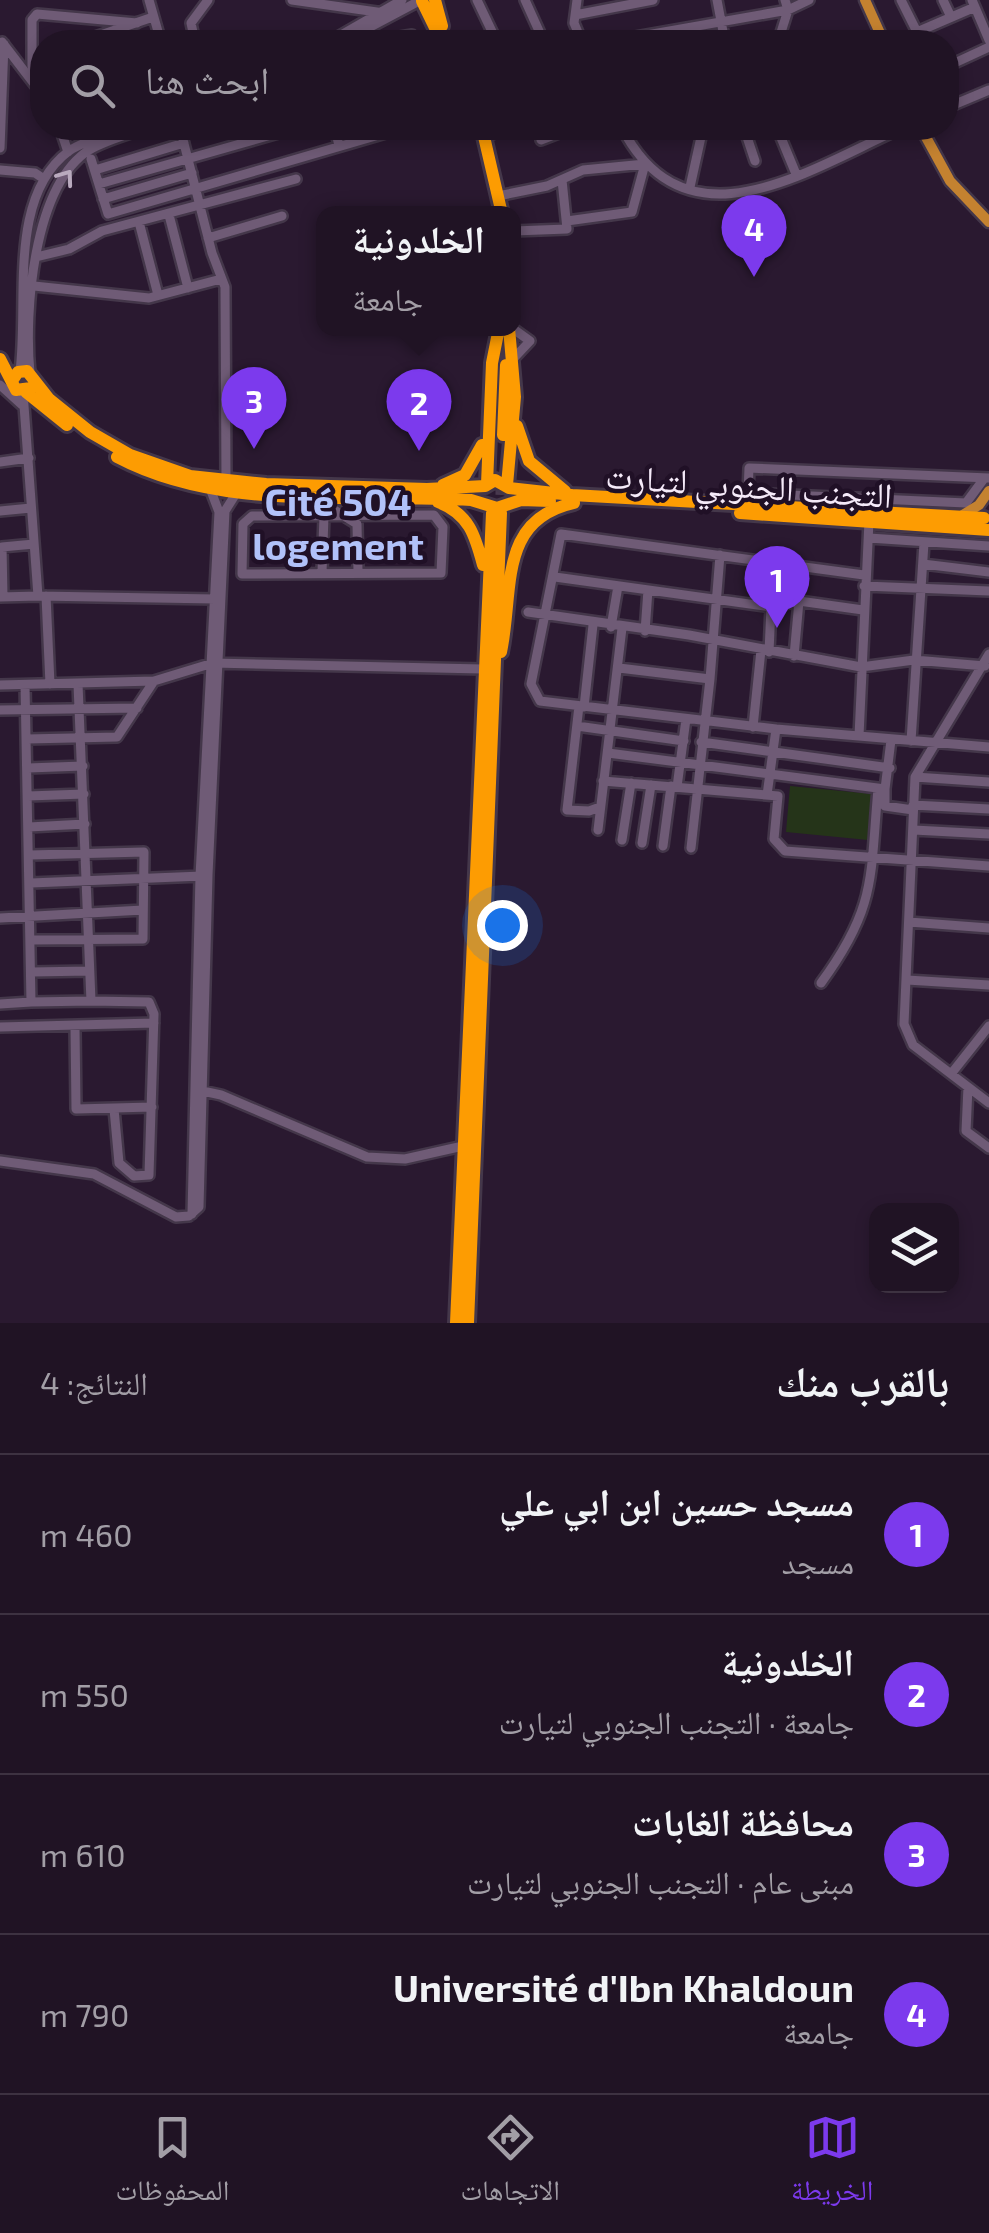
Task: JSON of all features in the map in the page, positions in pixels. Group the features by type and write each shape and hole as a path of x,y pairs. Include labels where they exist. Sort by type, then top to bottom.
{"highway":[{"path":"433,0 442,30"},
{"path":"421,1 438,30"},
{"path":"482,140 493,206"},
{"path":"483,140 500,206"},
{"path":"427,493 455,481 473,466 482,448 498,336"},
{"path":"497,494 499,336"},
{"path":"497,494 509,336"},
{"path":"487,665 518,544 534,520 573,499 529,461 520,441 511,336"},
{"path":"0,357 18,386"},
{"name":"التجنب الجنوبي لتيارت","path":"18,386 130,455 174,472 232,486 308,495 427,493"},
{"name":"التجنب الجنوبي لتيارت","path":"18,386 86,439 138,469 211,490 232,486 497,494 869,521 987,525"},
{"path":"468,1323 487,665 483,565 515,397"},
{"path":"487,665 504,606 490,398"},
{"path":"427,493 453,508 472,527 483,565"},
{"name":"التجنب الجنوبي لتيارت","path":"573,499 959,516 987,525"},
{"path":"456,1323 463,1146 475,995"}],"main road":[{"path":"866,0 879,30"},
{"path":"928,140 950,181 989,222"},
{"path":"959,516 979,506 987,483"},
{"path":"987,525 989,498"}],"street":[{"path":"149,0 158,30"},
{"path":"192,30 190,22 208,0"},
{"path":"292,0 384,13"},
{"path":"352,30 402,0"},
{"path":"365,30 421,1 433,0"},
{"path":"477,0 491,30"},
{"path":"526,0 539,30"},
{"path":"578,0 578,30"},
{"path":"575,15 652,0"},
{"path":"717,0 722,30"},
{"path":"669,30 809,0"},
{"path":"902,0 915,30"},
{"path":"943,0 951,17"},
{"path":"921,30 974,3 989,44 959,60"},
{"path":"781,30 787,5"},
{"path":"31,30 37,14 137,22"},
{"path":"114,30 153,17"},
{"path":"26,67 30,36"},
{"path":"2,42 30,74"},
{"path":"0,148 2,42"},
{"path":"3,76 30,64"},
{"path":"959,103 989,90"},
{"path":"64,140 68,152"},
{"path":"50,684 29,458 18,386 28,244 44,179 68,152 97,140"},
{"path":"18,386 44,214 75,164 90,149 114,140"},
{"path":"0,1162 87,1172 161,1212 179,1218 192,1214 200,1091 207,794 226,508 232,486 226,288 198,206 184,140"},
{"path":"99,184 251,140"},
{"path":"338,140 339,146"},
{"path":"91,159 108,214 352,140"},
{"path":"630,140 645,164 658,175 718,198 753,194 874,140"},
{"path":"690,187 700,140"},
{"path":"748,140 755,161"},
{"path":"782,140 796,174"},
{"path":"94,170 184,143"},
{"path":"498,196 562,180 583,170 645,164"},
{"path":"566,221 632,212 645,164"},
{"path":"0,170 35,172 44,179"},
{"path":"103,199 192,173"},
{"path":"36,256 138,222 296,179"},
{"path":"521,230 568,229 562,180"},
{"path":"169,215 188,288"},
{"path":"208,238 282,216"},
{"path":"138,222 158,296"},
{"path":"34,286 158,296 221,279"},
{"path":"513,365 515,354 530,341 521,335"},
{"path":"0,462 29,458"},
{"path":"749,468 987,483 966,503 748,492 749,468"},
{"path":"910,501 912,476"},
{"path":"211,490 218,509 216,663"},
{"path":"308,495 357,524 358,572"},
{"path":"347,516 363,496"},
{"path":"0,512 32,508"},
{"path":"252,516 324,516 434,516 444,527 441,573 242,574 243,524 252,516"},
{"path":"322,572 324,516"},
{"path":"860,736 869,521"},
{"path":"989,590 920,589 720,554 561,534 548,617 541,628 531,684 540,702 704,722 989,747"},
{"path":"868,538 989,546"},
{"path":"911,741 924,542"},
{"path":"34,544 2,546 2,597 215,598"},
{"path":"692,848 720,554"},
{"path":"924,564 989,572"},
{"path":"555,578 771,606 799,601 863,610"},
{"path":"598,830 619,668 618,586"},
{"path":"644,630 648,590"},
{"path":"794,656 799,601"},
{"path":"753,726 771,606"},
{"path":"528,612 862,668 914,660 984,666"},
{"path":"593,625 567,810 588,812 600,806"},
{"path":"989,654 915,778 904,1024 909,1036 989,1103"},
{"path":"0,685 154,680 216,663 487,665"},
{"path":"619,668 710,679"},
{"path":"27,740 117,738 154,680"},
{"path":"78,684 91,1002"},
{"path":"25,685 31,1002"},
{"path":"0,710 136,708"},
{"path":"663,846 686,720"},
{"path":"577,726 684,741"},
{"path":"767,795 776,729"},
{"path":"821,983 850,943 870,896 874,874 869,858 881,789 890,768 891,740"},
{"path":"701,742 890,768"},
{"path":"608,753 881,789"},
{"path":"28,768 82,766"},
{"path":"915,778 989,782"},
{"path":"603,781 778,796 774,839 785,851 913,864 989,866"},
{"path":"622,840 631,783"},
{"path":"642,843 651,785"},
{"path":"881,789 886,806 989,809"},
{"path":"28,796 84,794"},
{"path":"29,827 85,824"},
{"path":"914,830 989,834"},
{"path":"30,855 144,852 143,939 32,940"},
{"path":"31,884 204,876"},
{"path":"0,918 144,910"},
{"path":"910,922 989,928"},
{"path":"32,972 88,971"},
{"path":"907,980 989,985"},
{"path":"0,1004 149,1002 154,1023 149,1175 134,1176 119,1163 114,1152 114,1109"},
{"path":"0,1027 154,1023"},
{"path":"951,1074 989,1026"},
{"path":"75,1028 76,1109 152,1107"},
{"path":"968,1087 966,1131 989,1148"},
{"path":"200,1091 367,1157 405,1159 463,1146"}],"green space":[{"path":"790,786 873,794 868,840 786,832"}],"tunnel":[{"path":"501,513 502,472"}],"place":[{"name":"Université d'Ibn Khaldoun","path":"754,277"},
{"name":"محافظة الغابات","path":"254,449"},
{"name":"الخلدونية","path":"419,451"},
{"name":"مسجد حسين ابن ابي علي","path":"777,628"}],"district":[{"name":"Cité 504 logement","path":"338,523"}]}
